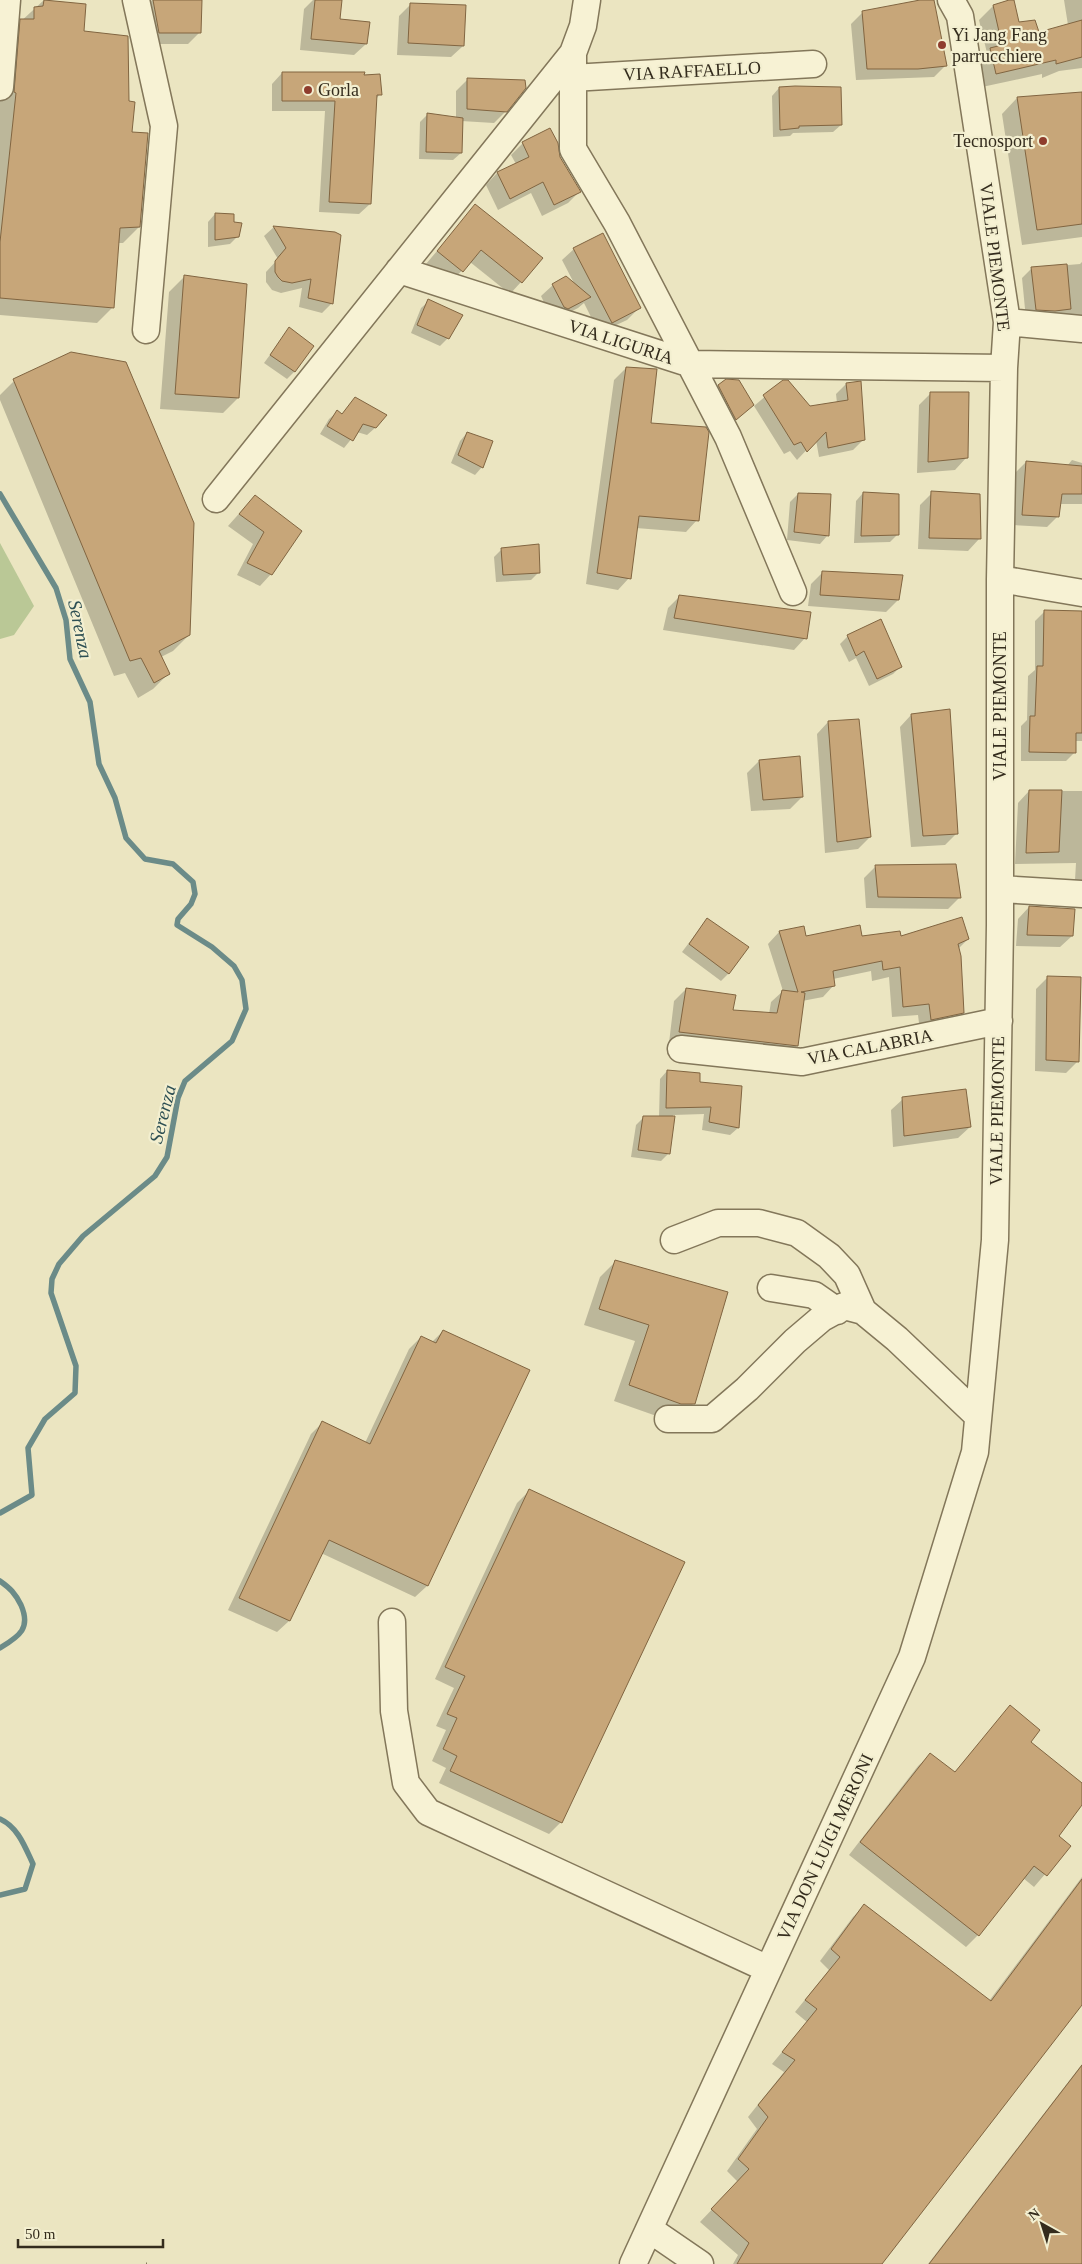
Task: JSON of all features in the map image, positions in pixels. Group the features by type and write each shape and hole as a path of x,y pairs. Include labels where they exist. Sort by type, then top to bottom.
{"street":[{"path":"0,87 7,0"},
{"path":"136,0 164,126 146,330"},
{"path":"587,0 583,26 572,66 573,149 617,223 691,364 1004,368"},
{"name":"VIALE PIEMONTE","path":"951,0 960,16 1007,322 1004,368 1000,579 1000,889 995,1240 978,1416"},
{"name":"VIA RAFFAELLO","path":"572,66 813,64"},
{"path":"216,500 399,270 572,66"},
{"name":"VIA LIGURIA","path":"399,270 691,364 728,437 793,592"},
{"path":"1007,322 1082,329"},
{"path":"1000,579 1082,593"},
{"path":"1000,889 1082,894"},
{"name":"VIA CALABRIA","path":"681,1049 802,1062 999,1021"},
{"path":"674,1240 718,1223 759,1223 797,1233 828,1256 847,1275 863,1311"},
{"path":"771,1288 814,1295 837,1311"},
{"path":"668,1419 712,1419 748,1389 795,1341 822,1318 844,1306 863,1311 897,1339 978,1416"},
{"name":"VIA DON LUIGI MERONI","path":"632,2264 912,1657 975,1452 978,1416"},
{"path":"392,1622 394,1711 406,1783 428,1812 768,1969"},
{"path":"649,2229 700,2264"}],"green space":[{"path":"0,543 34,606 14,635 0,639"}],"building":[{"path":"44,0 86,4 84,31 128,36 129,101 135,102 132,132 148,133 140,227 120,228 114,308 0,298 0,242 16,93 14,92 20,19 34,19 34,7 43,6"},
{"path":"153,0 202,0 201,33 159,33"},
{"path":"315,0 342,0 340,19 370,22 367,44 311,39"},
{"path":"920,0 934,0 947,66 918,69 867,69 862,11"},
{"path":"1014,0 1019,22 1035,20 1039,32 1082,20 1082,57 1056,64 1056,60 996,74 990,48 1002,45 993,5"},
{"path":"410,3 466,5 464,46 408,43"},
{"path":"282,72 365,72 364,75 380,74 382,95 377,95 371,204 329,202 335,101 282,101"},
{"path":"467,78 525,80 526,88 507,112 467,109"},
{"path":"779,87 841,87 842,125 799,126 799,128 780,130"},
{"path":"1082,92 1082,224 1037,230 1017,97"},
{"path":"427,113 463,118 462,153 426,152"},
{"path":"550,128 558,143 560,157 581,192 554,205 543,182 510,199 497,172 529,157 522,142"},
{"path":"475,204 543,258 522,283 481,250 463,272 437,251"},
{"path":"215,213 234,214 234,222 242,223 239,237 215,240"},
{"path":"273,226 335,232 341,235 333,304 308,298 311,279 292,283 282,281 278,277 275,272 275,261 286,248"},
{"path":"603,233 641,308 612,323 573,248"},
{"path":"1067,264 1071,309 1055,311 1036,310 1031,267"},
{"path":"184,275 247,284 239,398 175,394"},
{"path":"566,276 591,297 568,309 564,307 552,284"},
{"path":"428,299 463,315 449,339 417,325"},
{"path":"289,327 314,346 295,372 270,355"},
{"path":"71,352 126,362 194,523 190,635 159,651 170,674 154,683 141,658 130,661 13,379"},
{"path":"626,367 657,369 651,423 706,427 709,432 699,521 639,516 631,579 597,573"},
{"path":"726,379 739,380 754,405 736,420 718,385"},
{"path":"783,380 788,380 810,406 848,400 846,383 861,381 865,440 828,448 826,432 807,452 801,442 794,445 763,395"},
{"path":"930,392 969,392 968,458 928,462"},
{"path":"355,397 387,415 376,428 363,424 353,441 327,426 337,410 342,414"},
{"path":"467,432 493,441 483,468 458,455"},
{"path":"1026,461 1082,466 1082,494 1062,494 1059,517 1022,515"},
{"path":"931,491 980,494 981,539 929,538"},
{"path":"863,492 899,494 899,535 861,536"},
{"path":"798,493 831,494 829,536 794,532"},
{"path":"255,495 302,531 272,575 247,563 264,532 239,514"},
{"path":"539,544 540,573 503,575 501,548"},
{"path":"822,571 903,575 899,600 820,595"},
{"path":"679,595 811,612 807,639 674,618"},
{"path":"1044,610 1082,611 1082,733 1076,733 1076,753 1029,752 1030,716 1035,716 1037,666 1043,666"},
{"path":"881,619 902,667 877,679 864,651 856,656 847,635"},
{"path":"950,709 958,834 923,836 911,714"},
{"path":"859,719 871,837 837,842 828,721"},
{"path":"800,756 803,797 763,800 759,760"},
{"path":"1029,790 1062,790 1059,852 1026,853"},
{"path":"956,864 961,898 878,897 875,865"},
{"path":"1029,906 1075,909 1073,936 1027,935"},
{"path":"962,917 969,939 958,944 961,956 964,1013 931,1020 929,1004 903,1007 900,967 883,970 882,961 833,971 835,986 801,992 805,993 798,1046 679,1032 686,988 736,995 733,1010 777,1013 782,990 798,992 779,931 804,926 806,936 860,925 862,936 900,931 901,936"},
{"path":"707,918 749,947 729,974 689,944"},
{"path":"1047,976 1081,977 1079,1062 1046,1060"},
{"path":"667,1070 700,1073 700,1082 742,1086 739,1128 709,1122 711,1107 666,1108"},
{"path":"966,1089 971,1127 904,1136 902,1097"},
{"path":"643,1116 675,1116 670,1154 638,1150"},
{"path":"615,1260 728,1292 695,1404 681,1404 629,1385 649,1325 599,1309"},
{"path":"443,1330 530,1370 428,1586 329,1540 290,1621 239,1598 322,1421 370,1444 421,1336 436,1343"},
{"path":"529,1489 685,1562 562,1823 450,1771 457,1756 443,1749 457,1718 447,1714 465,1676 445,1667"},
{"path":"1010,1705 1040,1730 1031,1742 1082,1783 1082,1805 1059,1836 1071,1846 1047,1876 1034,1866 979,1936 860,1842 930,1753 955,1772"},
{"path":"1082,1879 1082,2005 882,2264 737,2264 749,2243 711,2209 749,2169 738,2159 768,2117 758,2105 795,2060 782,2052 817,2009 805,2000 840,1957 831,1949 864,1904 991,2001"},
{"path":"1082,2065 1082,2264 929,2264"}],"waterway":[{"name":"Serenza","path":"0,494 56,588 66,620 70,659 90,702 99,764 115,798 126,838 145,859 173,864 193,882 195,894 191,904 178,919 177,925 212,947 234,966 242,980 246,1009 232,1041 185,1081 178,1098 167,1157 155,1176 83,1236 59,1264 52,1279 51,1293 76,1366 75,1393 45,1419 28,1448 32,1495 0,1513"},
{"name":"Serenza","path":"0,1581 17,1597 25,1620 22,1631 0,1648"},
{"name":"Serenza","path":"0,1819 16,1832 33,1864 25,1889 0,1895"}],"place":[{"name":"Yi Jang Fang parrucchiere","path":"942,45"},
{"name":"Gorla","path":"308,90"},
{"name":"Tecnosport","path":"1043,141"}]}
